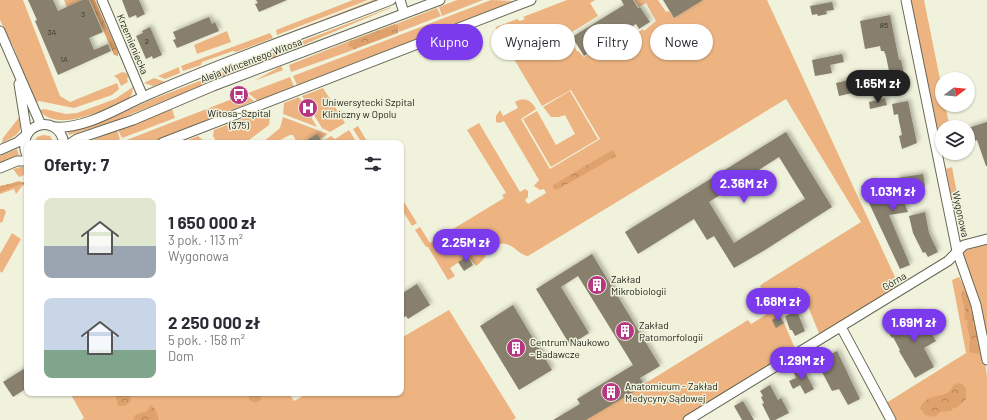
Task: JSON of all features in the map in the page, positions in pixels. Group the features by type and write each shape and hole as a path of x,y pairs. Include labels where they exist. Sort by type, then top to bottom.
{"street":[{"name":"Krzemieniecka","path":"102,0 143,97"},
{"name":"Aleja Wincentego Witosa","path":"41,125 66,127 92,119 143,97 392,0"},
{"path":"400,0 404,13"},
{"name":"Aleja Wincentego Witosa","path":"77,140 133,120 213,86 440,0"},
{"path":"170,140 531,0"},
{"name":"Wygonowa","path":"906,0 957,251 976,306 987,360"},
{"path":"0,31 41,125 33,128 18,142 0,150"},
{"path":"16,69 26,135 25,140"},
{"path":"55,127 60,132 63,140"},
{"path":"0,168 17,161 24,161"},
{"name":"Górna","path":"688,420 948,261 964,245 987,239"},
{"path":"841,327 891,420"}],"shaded area":[{"path":"0,0 23,0 60,96 70,102 117,83 119,89 112,95 74,108 39,101 35,103 14,48 0,20"},
{"path":"64,0 82,0 67,7"},
{"path":"353,0 368,0 277,35 276,30"},
{"path":"373,0 379,0 279,38 278,37"},
{"path":"457,0 483,0 442,16 439,7"},
{"path":"491,0 515,1 455,24 428,24"},
{"path":"567,0 595,0 590,3 598,16 575,30 575,24 504,24 517,19 520,21 525,19 523,17"},
{"path":"634,0 658,0 666,12 669,11 674,18 703,0 767,0 901,290 821,338 800,287 806,283 771,305 760,286 762,284 861,222 786,99 528,256 509,245 498,244 490,250 476,266 468,256 450,268 455,276 448,280 428,247 426,247 415,230 420,227 430,243 504,198 502,195 506,193 467,130 479,123 520,192 525,189 528,191 528,197 525,200 528,204 546,193 544,189 540,190 534,186 539,180 504,121 499,123 496,122 496,116 500,110 503,116 518,108 515,102 522,99 527,100 532,104 536,109 521,119 550,169 600,139 571,90 542,106 515,60 575,60 575,48 583,56 583,60 642,60 642,30 644,31 650,26 650,60 713,60 713,24 652,24 656,21 646,3 639,7"},
{"path":"906,0 924,0 939,72 935,72 935,112 947,112 948,120 935,120 935,134 933,134"},
{"path":"391,7 284,53 282,49"},
{"path":"437,8 441,16 420,24 416,24 416,26 399,32 396,24"},
{"path":"416,29 416,39 297,85 293,76"},
{"path":"227,31 231,42 197,54 194,45"},
{"path":"270,33 273,38 236,52 233,51 202,62 201,65 183,71 181,66"},
{"path":"352,40 356,49 291,72 289,65"},
{"path":"275,52 277,56 114,121 69,135 68,132 113,117 153,99"},
{"path":"281,66 283,70 254,81"},
{"path":"179,67 180,73 165,79 158,76"},
{"path":"122,72 126,73 129,77 127,78 128,82 121,86 118,79 114,76"},
{"path":"290,77 294,86 258,101 248,93"},
{"path":"154,78 165,82 153,86 144,83"},
{"path":"133,87 132,94 129,98 96,113 83,117 70,120 58,120 47,117 39,110 44,109 66,114 77,113 115,99"},
{"path":"323,88 345,123 330,132 322,128 302,96"},
{"path":"570,91 598,139 551,167 523,119 537,111 556,145 575,134 565,115 551,117 543,107"},
{"path":"245,94 254,101 157,140 127,140"},
{"path":"299,97 317,127 283,114 284,103"},
{"path":"172,109 175,118 122,138 118,130"},
{"path":"262,111 270,116 269,125 249,140 215,140 213,136 214,130"},
{"path":"21,115 21,126 18,133 2,143 3,138"},
{"path":"283,117 328,134 318,140 296,140 293,135 290,135 280,140 266,140 280,128"},
{"path":"358,126 366,140 360,140 353,129"},
{"path":"117,130 120,139 117,140 92,140"},
{"path":"349,130 355,140 325,140 331,136 335,139"},
{"path":"43,135 50,136 52,140 36,140 37,137"},
{"path":"198,136 203,140 188,140"},
{"path":"17,149 19,155 0,162 0,156"},
{"path":"24,167 24,175 19,177 13,169"},
{"path":"952,167 959,204 953,205 946,169"},
{"path":"18,181 24,182 24,186 16,194 14,189 0,194 0,188"},
{"path":"404,202 417,223 412,226 404,213"},
{"path":"0,209 4,209 6,212 2,223 0,222"},
{"path":"12,233 21,239 2,273 0,271 0,254"},
{"path":"987,243 987,335 962,255 964,251"},
{"path":"959,277 969,298 984,354 987,377 987,420 891,420 883,405 966,353 952,280"},
{"path":"775,309 784,323 797,353 688,420 586,420 748,320 751,324"},
{"path":"449,310 516,418 513,420 81,420 84,418 72,396 291,396 294,401 303,396 404,396 404,336"}],"green space":[{"path":"90,0 95,0 118,52 118,56 114,55"},
{"path":"395,24 398,26 398,33 355,49 348,46 350,41"},
{"path":"614,150 616,156 557,190 553,188 553,185"},
{"path":"18,182 24,183 24,184 21,184 0,192 0,186"},
{"path":"963,291 970,300 970,312 973,313 974,317 973,325 976,326 978,338 977,343 981,347 979,354 969,352 970,340 967,324 968,321 964,319 965,310 961,295"},
{"path":"958,383 964,385 966,390 966,399 958,407 953,408 951,411 941,412 934,417 925,415 920,408 925,401 947,393 954,385"},
{"path":"116,396 130,396 131,401 125,406 118,406"},
{"path":"249,396 261,396 261,400 255,403 249,400"},
{"path":"151,405 156,410 159,420 133,420 135,415 147,411"}],"building":[{"path":"28,0 53,0 58,11 82,0 89,0 103,32 89,38 94,50 108,44 111,51 58,75 35,21 37,20"},
{"path":"122,0 139,0 145,14 137,18 136,15 129,18"},
{"path":"256,0 287,0 259,12 255,4 258,3"},
{"path":"621,0 633,0 638,8 640,7 650,22 642,27 642,24 593,24 624,5"},
{"path":"663,0 703,0 674,18"},
{"path":"832,2 834,10 826,11 827,14 818,16 817,14 812,15 810,6"},
{"path":"890,15 899,60 901,60 904,73 890,76 886,56 884,51 881,51 880,46 865,49 860,21"},
{"path":"209,17 212,24 215,22 219,31 177,48 173,40 176,39 173,32"},
{"path":"150,27 162,55 153,59 152,56 146,59 136,36 143,33 142,31"},
{"path":"583,30 583,54 575,42 575,35"},
{"path":"842,54 844,62 830,65 832,73 815,76 812,60"},
{"path":"885,77 887,86 878,88 876,79"},
{"path":"849,80 852,93 839,96 836,83"},
{"path":"885,98 887,105 870,109 869,102"},
{"path":"908,101 917,143 902,149 899,136 902,135 898,114 894,115 892,104"},
{"path":"987,122 987,166 977,140 975,141 975,126"},
{"path":"786,132 832,207 734,268 714,236 707,240 694,219 638,254 625,232","holes":["779,157 805,199 734,243 709,202"]},
{"path":"317,134 321,140 307,140"},
{"path":"923,174 925,186 918,188 919,191 901,195 908,212 889,215 910,265 900,269 861,186 873,181 882,201 900,194 897,178"},
{"path":"925,212 929,233 938,252 928,257 925,252 923,253 913,233 909,216"},
{"path":"592,254 660,366 640,378 645,385 586,420 553,420 580,404 577,399 633,365 578,276 561,287 589,333 570,345 536,289"},
{"path":"468,256 473,265 464,271 458,262"},
{"path":"417,284 430,305 408,319 406,316 404,317 404,292"},
{"name":"Centrum Naukowo - Badawcze","path":"513,305 552,370 519,390 480,326"},
{"path":"797,311 805,331 795,336 792,330 790,330 785,316"},
{"path":"918,311 936,341 924,348 934,367 915,378 899,351 900,350 893,337 892,338 886,329"},
{"path":"779,315 784,323 776,328 772,320"},
{"path":"837,351 860,399 848,405 839,389 832,391 822,372 830,367 825,357"},
{"path":"803,368 814,389 805,394 800,385 793,389 789,381 796,378 794,373"},
{"path":"24,369 24,390 13,397 3,382"},
{"path":"770,385 778,400 781,398 789,413 775,420 770,420 762,404 764,403 761,397 763,396 760,391"},
{"path":"743,401 754,420 742,420 734,406"}],"place":[{"name":"Witosa-Szpital (375)","path":"239,95"},
{"name":"Uniwersytecki Szpital Kliniczny w Opolu","path":"308,108"},
{"name":"Zakład Mikrobiologii","path":"597,285"},
{"name":"Zakład Patomorfologii","path":"625,331"},
{"name":"Centrum Naukowo - Badawcze","path":"516,348"},
{"name":"Anatomicum - Zakład Medycyny Sądowej","path":"611,392"}]}
